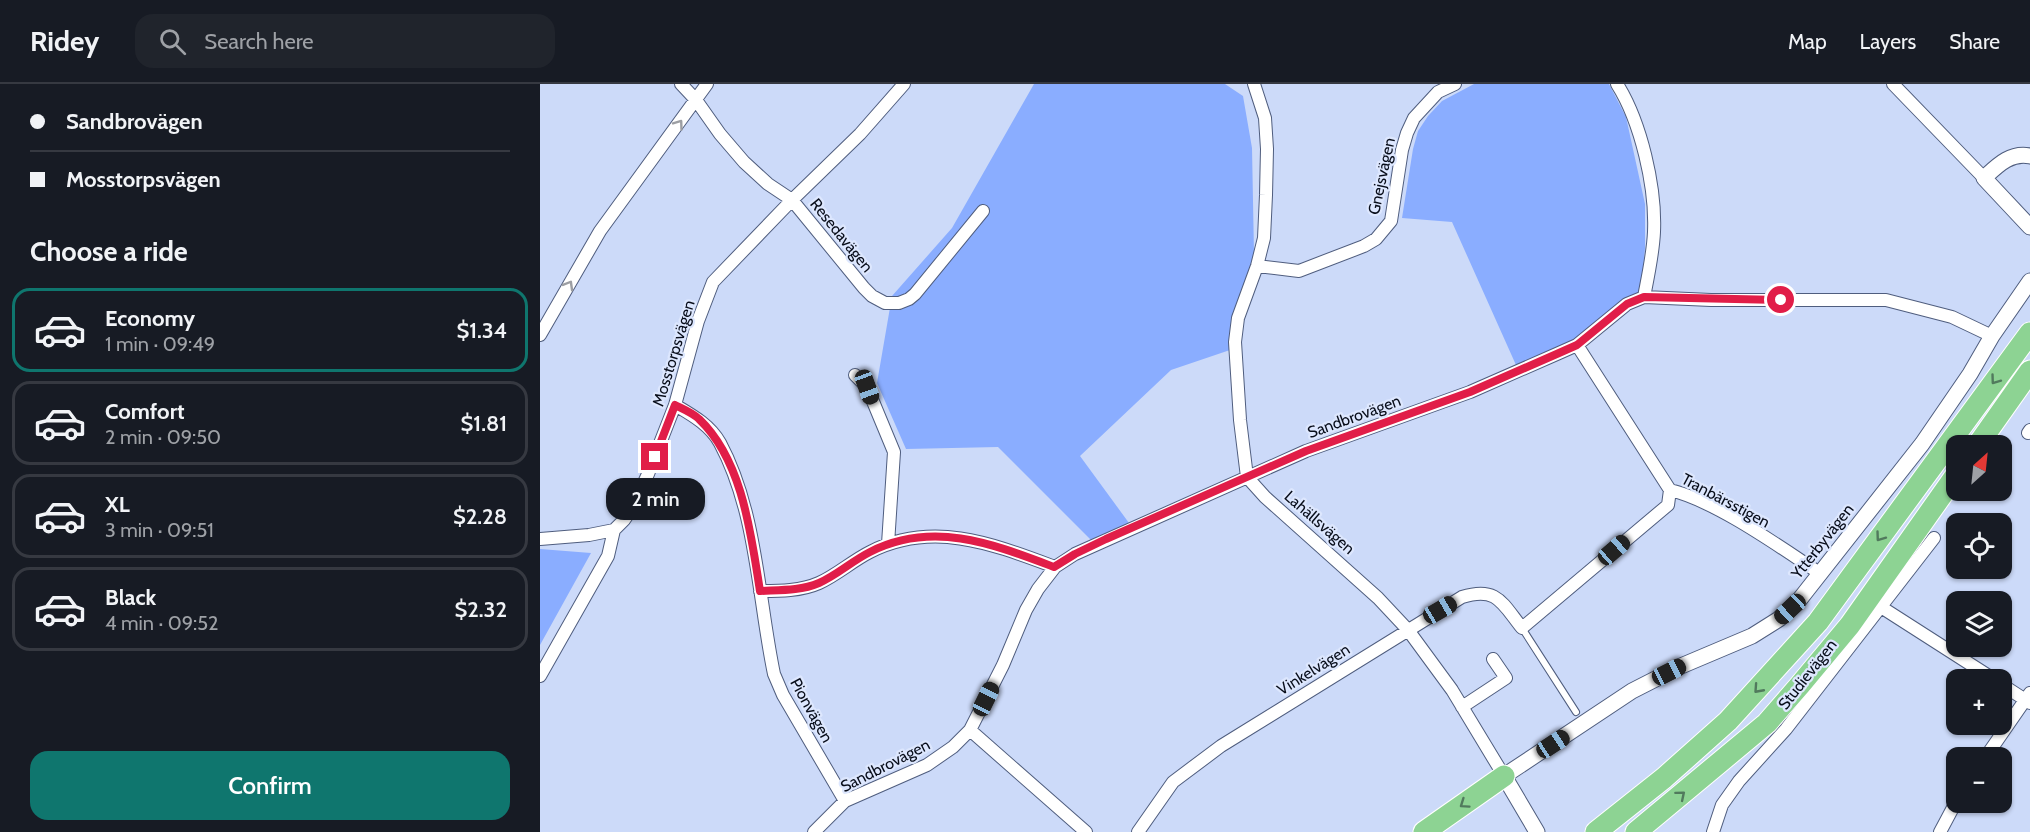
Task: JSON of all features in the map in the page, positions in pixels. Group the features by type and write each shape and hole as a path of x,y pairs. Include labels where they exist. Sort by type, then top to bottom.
{"highway":[{"path":"1596,832 1728,722 1810,631 2030,333"},
{"path":"1985,435 2030,371"},
{"path":"1636,832 1767,723 1850,625 1946,489"},
{"path":"1424,832 1504,776"}],"street":[{"name":"Resedavägen","path":"681,84 744,162 768,184 792,200 864,288 872,296 891,304 909,299 915,294 983,211"},
{"path":"540,335 600,231 707,84"},
{"name":"Mosstorpsvägen","path":"540,676 608,556 614,530 633,507 675,405 698,321 713,282 860,134 904,84"},
{"path":"1247,477 1240,420 1235,342 1238,318 1257,266 1264,238 1267,149 1265,118 1254,84"},
{"name":"Gnejsvägen","path":"1257,266 1299,272 1364,246 1382,233 1390,221 1402,150 1414,118 1438,92 1455,84"},
{"path":"1617,84 1633,116 1640,137 1651,188 1654,232 1644,297 1711,300 1886,300 1952,317 1992,336"},
{"path":"1893,84 2030,227"},
{"path":"1984,178 2008,158 2030,156"},
{"name":"Ytterbyvägen","path":"1504,776 1632,691 1681,666 1752,636 1779,619 1821,574 1922,444 2030,281"},
{"name":"Sandbrovägen","path":"814,832 845,801 927,765 953,747 970,730 1003,665 1026,610 1054,567 1106,539 1306,451 1470,392 1577,345 1627,304 1644,297"},
{"name":"Tranbärsstigen","path":"1577,345 1670,490 1687,494 1738,521 1821,574"},
{"path":"855,375 867,387 894,452 888,544"},
{"name":"Pionvägen","path":"675,405 698,417 719,442 747,513 774,674 783,695 845,801"},
{"name":"Lahällsvägen","path":"1247,477 1264,497 1378,598 1408,630 1452,690 1534,827"},
{"path":"1522,628 1668,505 1670,490"},
{"path":"540,539 589,535 614,530"},
{"path":"760,591 789,590 818,584 867,554 888,544 911,538 953,536 980,541 1054,567"},
{"name":"Studievägen","path":"1713,832 1722,805 1739,781 1786,729 1934,538"},
{"name":"Vinkelvägen","path":"1137,832 1173,782 1221,746 1462,597 1476,593 1490,594 1499,599 1522,628"},
{"path":"1881,607 1978,669"},
{"path":"1462,707 1506,678 1493,659"},
{"path":"1993,747 2028,698 2012,690"},
{"path":"970,730 1086,832"},
{"path":"1940,832 1950,813"}],"lane":[{"name":"Vinkelvägen","path":"1522,628 1576,712"}],"shaded area":[{"path":"1034,84 1225,84 1243,96 1252,148 1254,254 1230,350 1171,370 1080,456 1129,523 1092,541 998,447 906,449 877,383 892,296 952,228"},
{"path":"1474,84 1609,84 1626,117 1645,204 1645,248 1641,291 1564,348 1516,365 1452,222 1402,218 1418,131 1442,101"},
{"path":"540,549 591,553 540,645"}],"route":[{"path":"655,457 675,405 698,417 719,442 747,513 760,591 789,590 818,584 867,554 888,544 911,538 953,536 980,541 1054,567 1106,539 1306,451 1470,392 1577,345 1627,304 1644,297 1781,300"}]}
